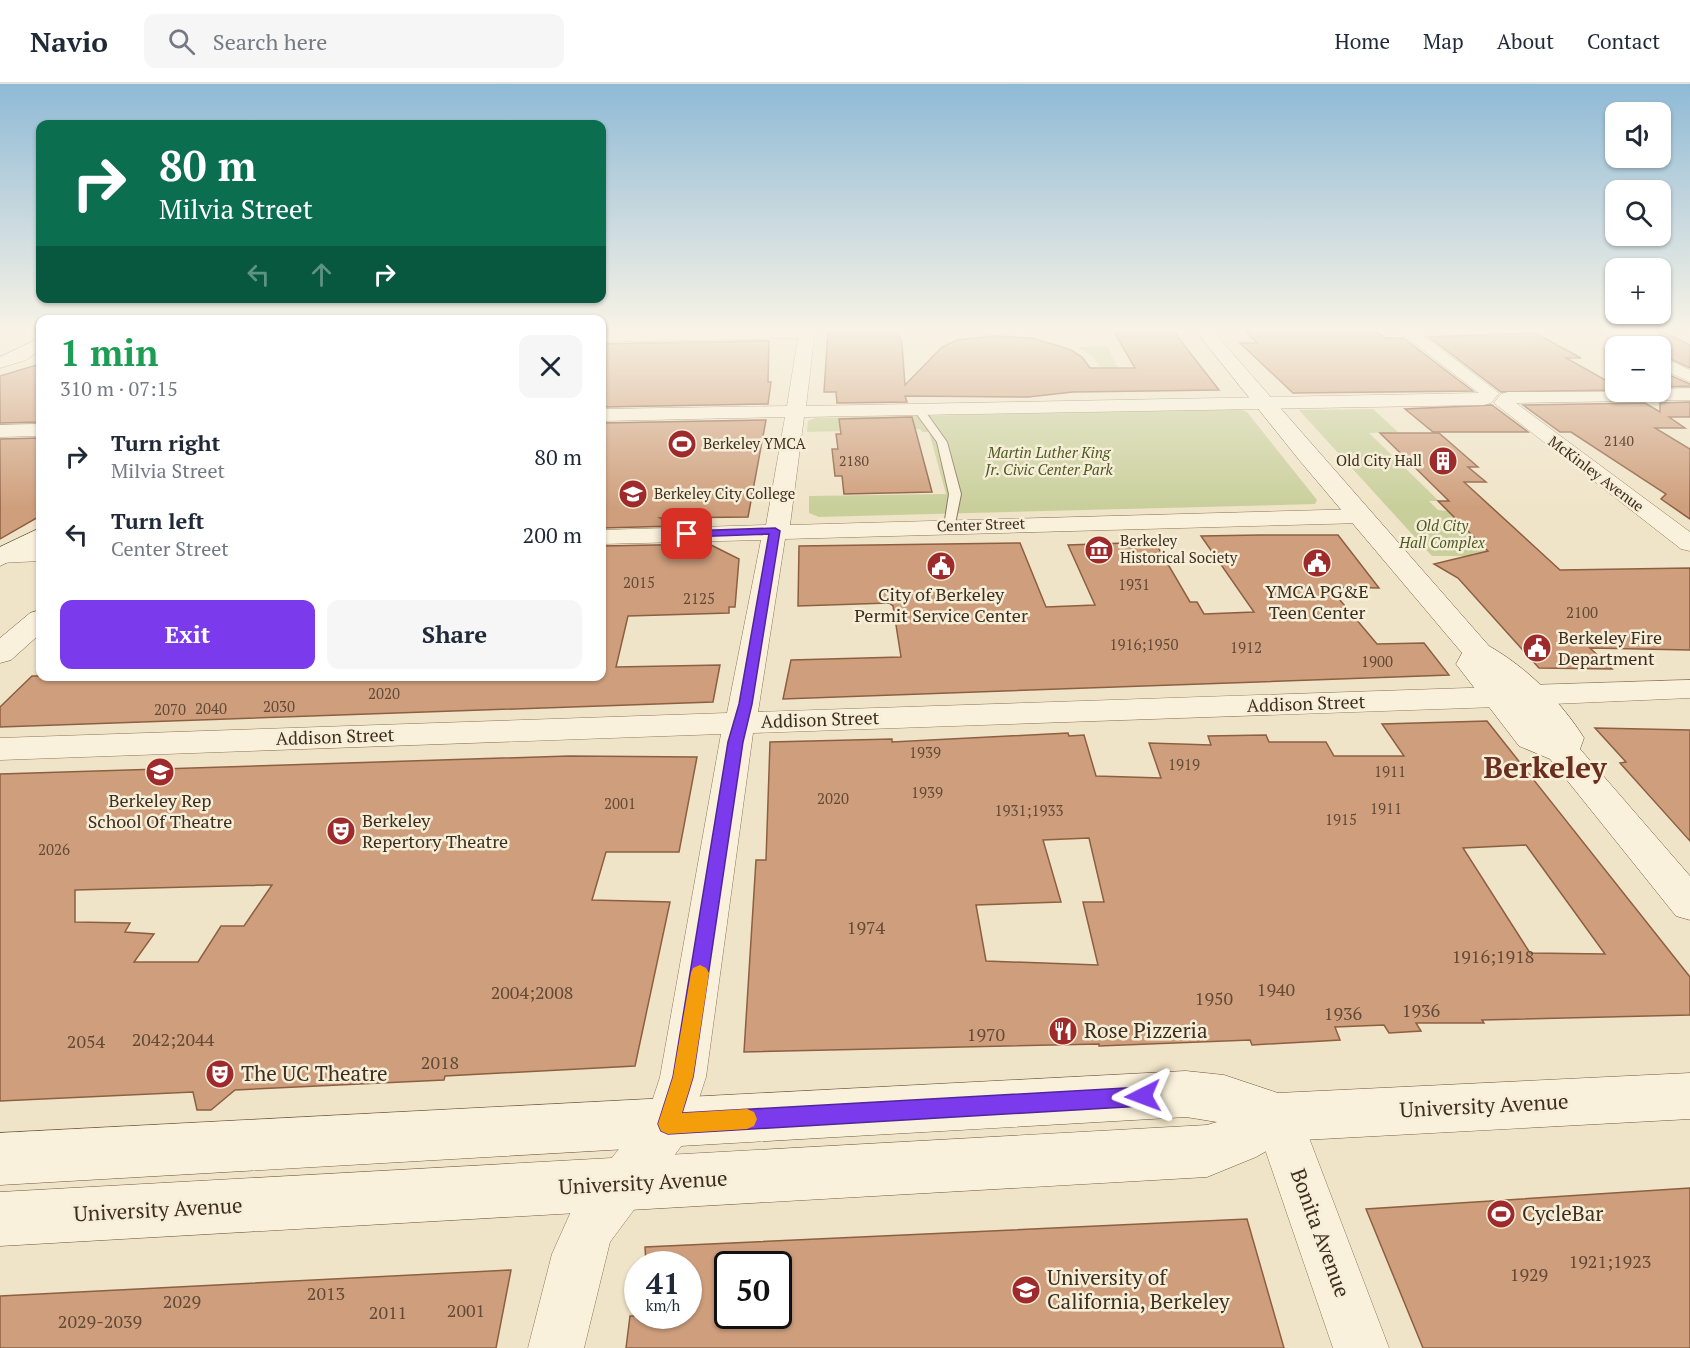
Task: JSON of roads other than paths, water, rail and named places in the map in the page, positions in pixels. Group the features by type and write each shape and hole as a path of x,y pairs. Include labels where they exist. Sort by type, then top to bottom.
{"main road":[{"path":"1252,389 1478,652 1499,663 1567,738 1562,751"},
{"path":"2,556 36,538"},
{"path":"0,654 36,622"},
{"path":"1478,652 1471,664 1531,738 1562,751 1690,904"},
{"name":"University Avenue","path":"0,1159 1186,1094 1224,1099 1278,1117 1690,1096"},
{"name":"University Avenue","path":"0,1219 1207,1151 1239,1139 1278,1117"}],"street":[{"path":"556,1348 579,1254 591,1225 668,1124 683,1077 739,723 746,704 775,531 780,518 798,389"},
{"name":"McKinley Avenue","path":"1484,389 1690,544"},
{"path":"606,415 1690,394"},
{"path":"0,431 36,430"},
{"name":"Center Street","path":"606,537 1361,516"},
{"path":"2,556 36,554"},
{"path":"1530,695 1690,689"},
{"name":"Addison Street","path":"0,749 1497,697"},
{"name":"Bonita Avenue","path":"1278,1117 1361,1348"}],"lane":[{"path":"918,409 942,442 955,494 950,526"}],"place":[{"name":"Berkeley YMCA","path":"682,444"},
{"name":"Old City Hall","path":"1443,461"},
{"name":"Berkeley City College","path":"633,494"},
{"name":"Berkeley Historical Society","path":"1099,550"},
{"name":"YMCA PG&E Teen Center","path":"1317,563"},
{"name":"City of Berkeley Permit Service Center","path":"941,566"},
{"name":"Berkeley Fire Department","path":"1537,648"},
{"name":"Berkeley Rep School Of Theatre","path":"160,772"},
{"name":"Berkeley Repertory Theatre","path":"341,831"},
{"name":"Rose Pizzeria","path":"1063,1031"},
{"name":"The UC Theatre","path":"220,1074"},
{"name":"CycleBar","path":"1501,1214"},
{"name":"University of California, Berkeley","path":"1026,1290"}],"district":[{"name":"Berkeley","path":"1545,768"}],"park label":[{"name":"Martin Luther King Jr. Civic Center Park","path":"1049,462"},
{"name":"Old City Hall Complex","path":"1442,534"}]}
